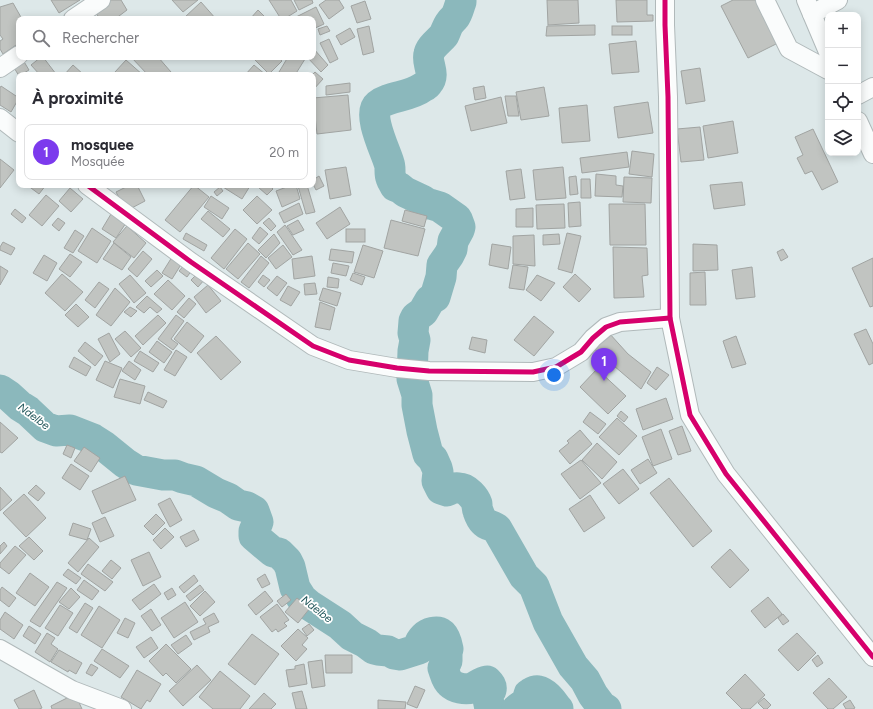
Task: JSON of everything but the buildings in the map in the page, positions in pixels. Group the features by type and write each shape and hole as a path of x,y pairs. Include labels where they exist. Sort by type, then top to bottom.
{"street":[{"path":"77,16 101,0"},
{"path":"665,0 668,97 670,318 690,415 726,474 873,657"},
{"path":"765,0 789,49 825,68"},
{"path":"826,48 809,7 838,0"},
{"path":"0,68 16,57"},
{"path":"861,93 873,87"},
{"path":"0,118 16,131"},
{"path":"861,128 873,154"},
{"path":"91,188 191,262 313,346 349,360 397,368 429,371 533,372 556,367 581,352 593,338 606,327 620,322 670,318"},
{"path":"0,649 102,706 122,709"}],"waterway":[{"path":"461,0 458,12 449,24 444,35 430,51 428,57 431,76 428,84 412,93 383,102 378,105 375,110 378,133 390,165 390,174 395,186 428,204 440,207 457,219 460,227 453,241 452,249 442,265 441,277 435,297 430,300 423,312 416,317 414,321 413,333 415,340 412,379 417,395 417,405 422,431 428,454 433,459 437,468 437,481 441,489 447,491 454,488 462,488 473,496 482,519 485,523 497,529 524,576 534,586 548,622 573,666 585,680 593,695 602,707 606,709"},
{"name":"Ndelbe","path":"0,390 28,411 45,427 56,431 70,430 93,439 136,470 163,475 175,475 196,481 238,505 247,507 254,511 258,522 254,531 254,536 273,552 279,553 287,561 295,588 302,599 309,605 340,625 352,636 374,649 388,651 394,654 400,655 419,649 420,643 430,633 438,632 442,634 448,649 447,661 443,668 448,680 455,686 466,689 472,688 487,681 491,687 491,690 487,694 490,709"},
{"name":"Ndelbe","path":"517,709 526,701 529,694 537,691 547,696 558,709"}],"cycle path":[{"path":"665,0 668,97 670,318 690,415 726,474 873,657"},
{"path":"91,188 191,262 313,346 349,360 397,368 429,371 533,372 556,367 581,352 593,338 606,327 620,322 670,318"}],"place":[{"name":"mosquee","path":"604,381"}]}
